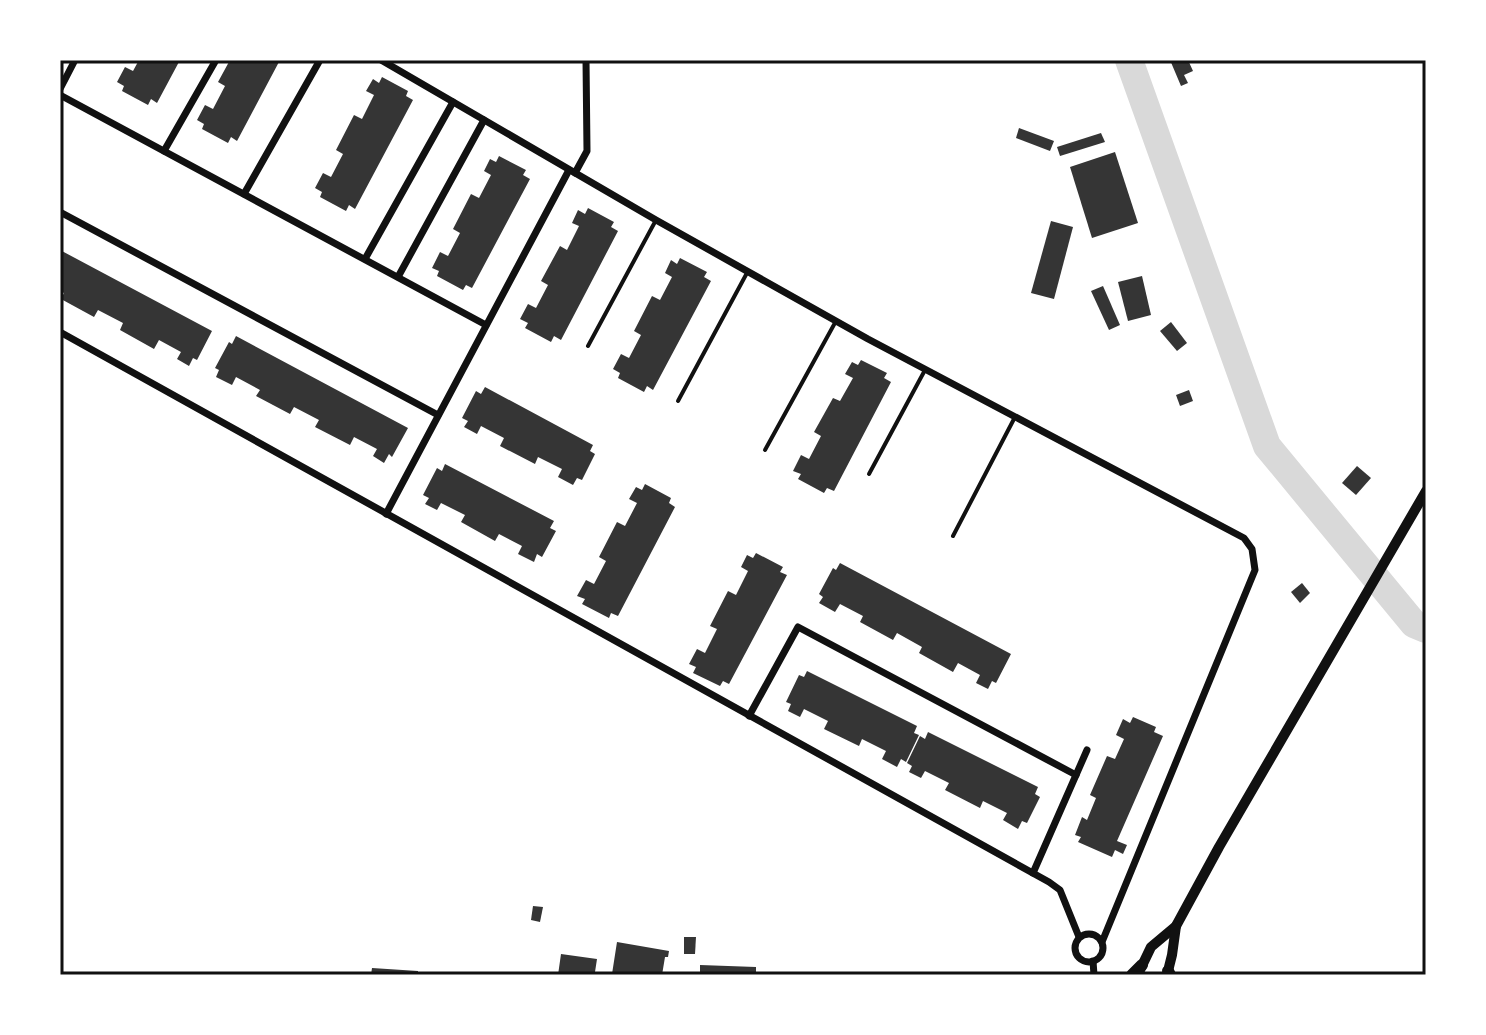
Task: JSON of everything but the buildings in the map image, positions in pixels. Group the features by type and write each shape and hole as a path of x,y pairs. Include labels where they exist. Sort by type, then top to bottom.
{"main road":[{"path":"1132,975 1140,970 1151,947 1176,926 1426,491"},
{"path":"1168,974 1176,926"}],"street":[{"path":"60,89 75,60"},
{"path":"164,151 216,60"},
{"path":"244,194 320,60"},
{"path":"60,332 1033,873 1060,890 1079,937 1075,945 1076,954 1083,961 1093,961 1101,956 1102,942 1255,570 1252,549 1244,538 836,321 381,60"},
{"path":"386,514 486,325 572,171 587,151 586,60"},
{"path":"60,95 486,325"},
{"path":"365,259 453,102"},
{"path":"398,277 484,120"},
{"path":"60,212 438,415"},
{"path":"749,716 798,627 1076,775"},
{"path":"1033,873 1087,750"},
{"path":"1079,937 1092,934 1102,942"},
{"path":"1093,961 1094,975"}],"lane":[{"path":"588,346 656,220"},
{"path":"678,401 748,271"},
{"path":"765,450 836,321"},
{"path":"869,474 925,370"},
{"path":"953,536 1015,417"}],"waterway":[{"path":"1129,60 1267,446 1414,624 1426,629"}]}
